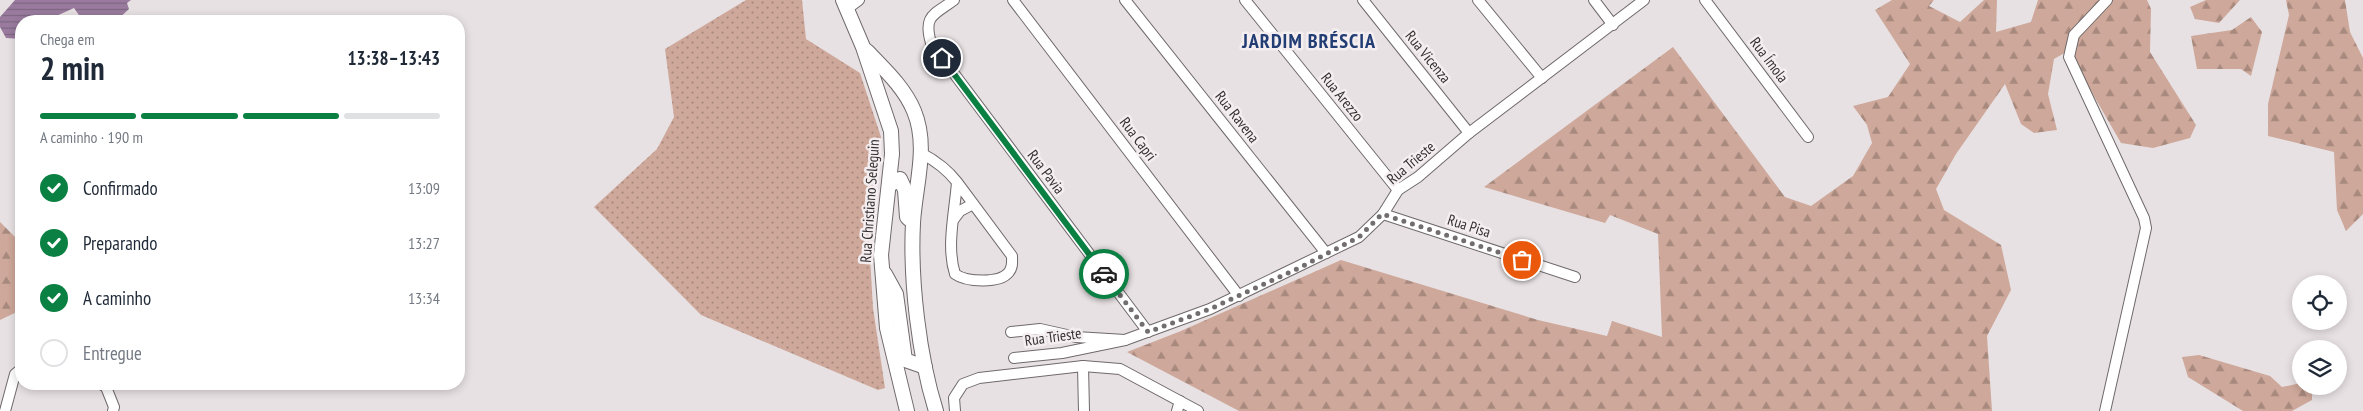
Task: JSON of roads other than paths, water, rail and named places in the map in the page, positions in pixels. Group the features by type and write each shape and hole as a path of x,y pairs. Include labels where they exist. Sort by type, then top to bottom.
{"main road":[{"name":"Rua Christiano Seleguin","path":"845,4 863,47 891,132 889,185 881,255 890,341 907,411"},
{"path":"863,47 895,80 914,111 919,131 921,153 913,223 917,300 924,367 936,411"},
{"path":"889,185 900,179 904,184 907,217 913,223"},
{"path":"882,269 896,294 905,360 924,367"}],"street":[{"path":"845,4 859,0"},
{"name":"Rua Pavia","path":"954,0 930,18 926,27 931,43 1148,332"},
{"name":"Rua Capri","path":"1013,0 1239,296"},
{"name":"Rua Ravena","path":"1125,0 1326,254"},
{"name":"Rua Arezzo","path":"1245,0 1398,190"},
{"name":"Rua Vicenza","path":"1363,0 1469,133"},
{"path":"1478,0 1542,78"},
{"path":"1594,0 1613,25"},
{"name":"Rua Trieste","path":"1014,358 1062,353 1125,340 1148,332 1239,296 1359,237 1382,214 1398,190 1418,176 1469,133 1644,0"},
{"name":"Rua Ímola","path":"1705,0 1808,137"},
{"path":"2105,411 2146,228 2144,218 2069,57 2074,35 2107,0"},
{"path":"921,153 940,164 957,182 1012,256 1012,266 1009,273 1001,278 970,281 956,274 952,265 957,182"},
{"path":"954,218 960,211 973,204"},
{"name":"Rua Pisa","path":"1382,214 1575,277"},
{"name":"Rua Trieste","path":"1011,332 1040,329 1076,337 1125,340"},
{"path":"1084,366 1084,411"},
{"path":"955,411 954,398 963,384 979,378 1084,366 1120,369 1178,406 1198,411"},
{"path":"4,411 15,380"},
{"path":"107,390 114,407 113,411"}],"district":[{"name":"JARDIM BRÉSCIA","path":"1309,41"}]}
